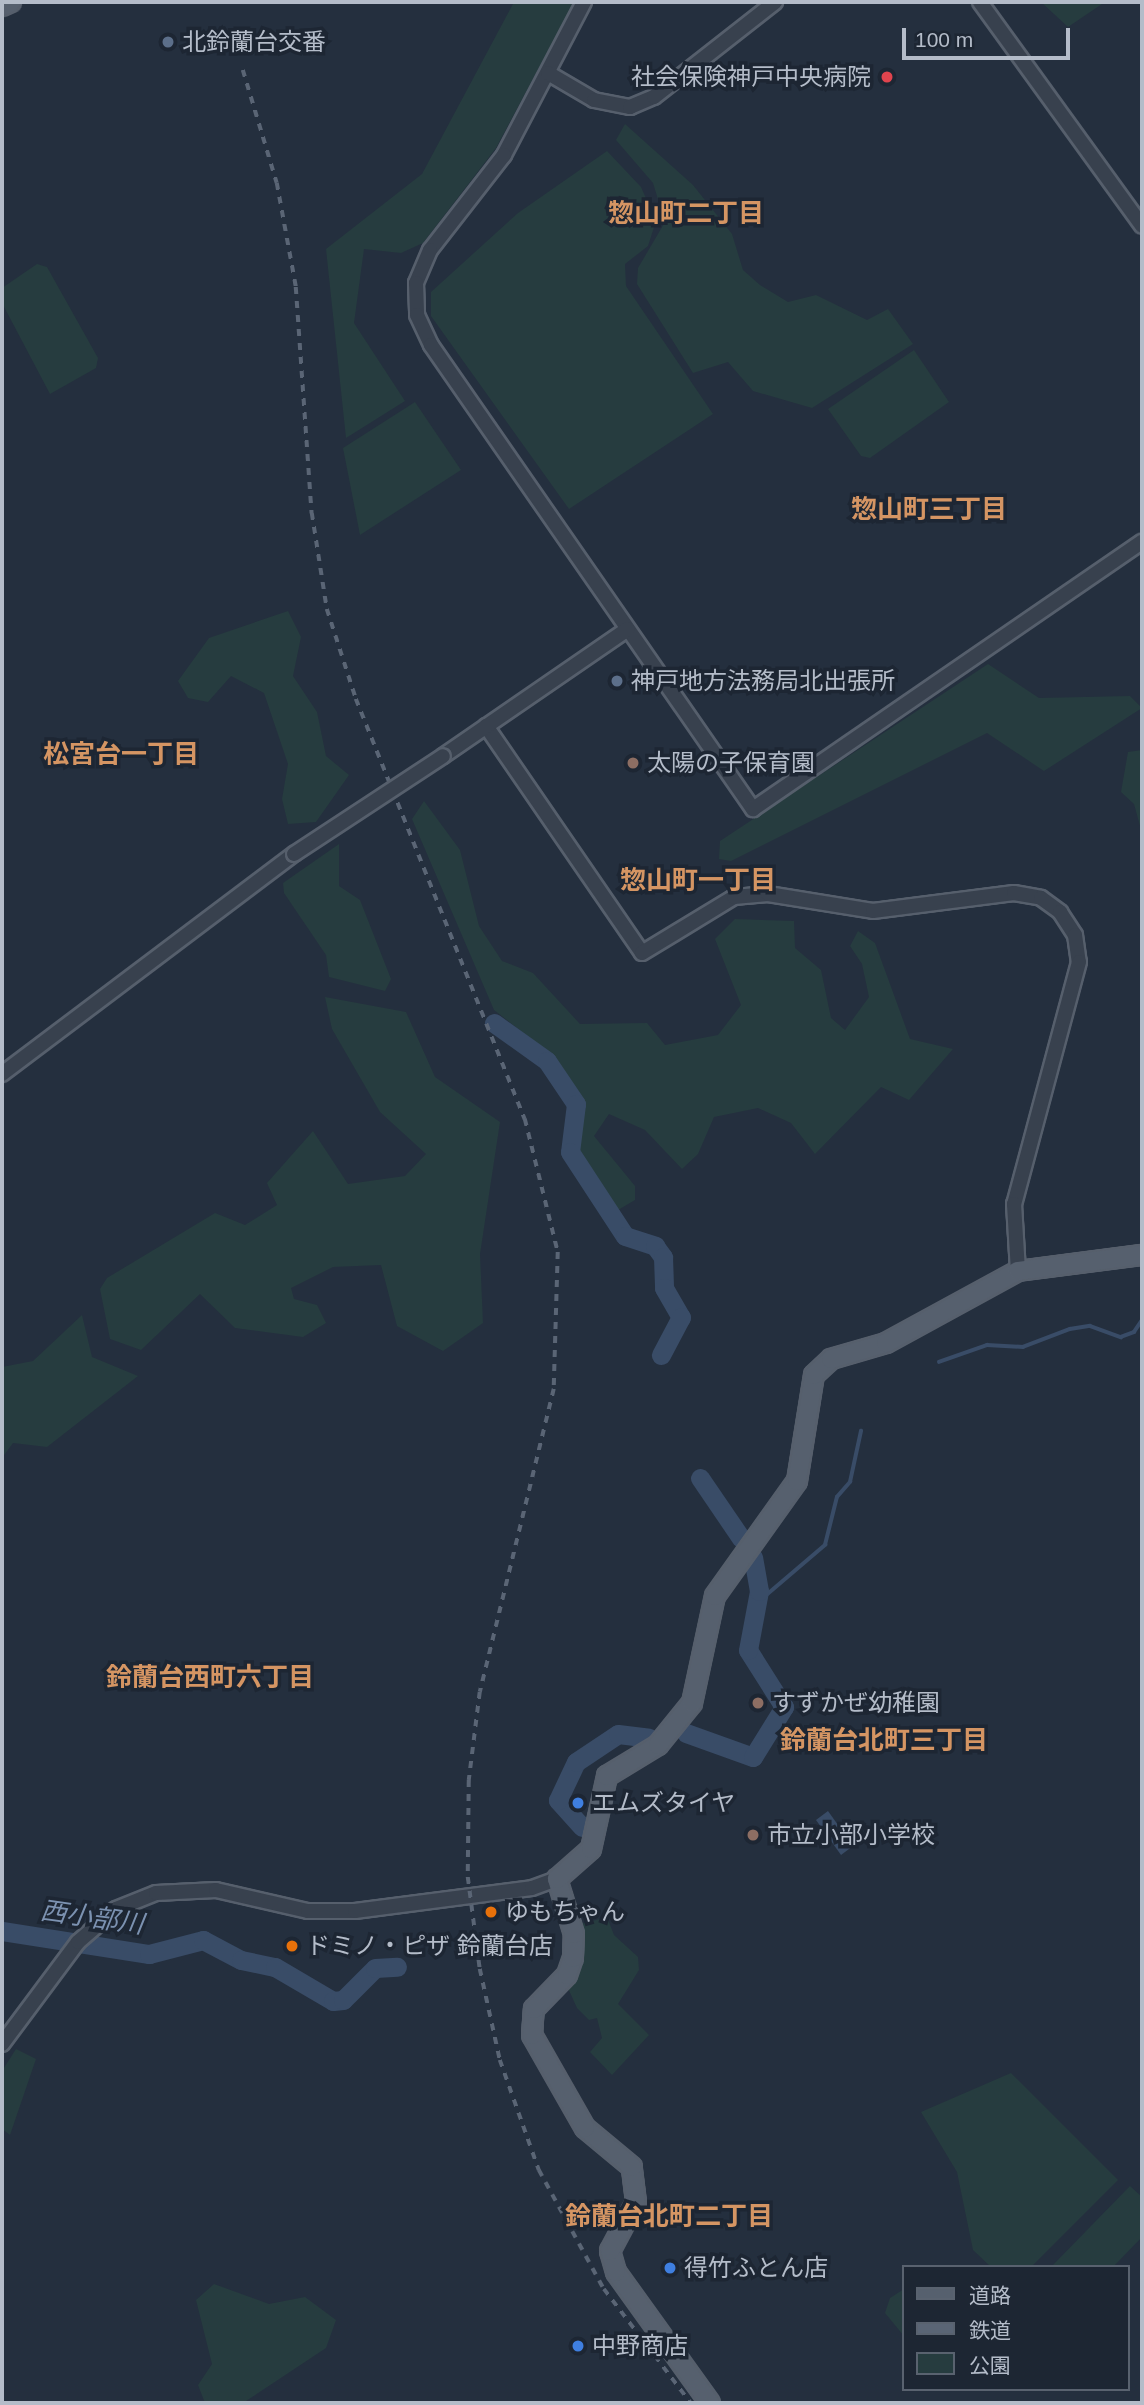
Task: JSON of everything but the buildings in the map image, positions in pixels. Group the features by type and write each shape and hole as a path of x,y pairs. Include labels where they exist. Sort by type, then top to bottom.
{"main road":[{"path":"2,6 10,2"},
{"path":"710,2403 615,2272 610,2251 636,2202 632,2167 585,2128 532,2035 534,2009 567,1975 573,1958 574,1934 557,1879 591,1849 607,1776 658,1745 692,1703 715,1596 797,1482 814,1375 831,1359 886,1343 1018,1271 1142,1255"}],"street":[{"path":"584,2 504,155 430,250 416,282 417,315 628,629 753,809 1142,542"},
{"path":"548,73 594,100 631,107 654,97 775,2"},
{"path":"980,2 1142,226"},
{"path":"2,1074 294,853 628,629"},
{"path":"486,726 642,953 734,897 768,894 873,911 1014,893 1041,898 1060,912 1075,935 1079,962 1014,1204 1018,1271"},
{"path":"2,2044 78,1942 116,1909 156,1893 216,1890 308,1911 355,1911 532,1888 557,1879"}],"green space":[{"path":"514,2 574,2 496,148 423,243 401,253 364,249 354,323 405,401 346,438 326,249 422,174"},
{"path":"1041,2 1105,2 1068,27"},
{"path":"625,124 693,185 732,234 743,270 760,285 788,302 816,295 867,320 888,309 913,344 812,408 753,391 728,362 693,373 637,284 638,268 665,222 653,183 616,140"},
{"path":"607,151 641,187 656,221 648,246 625,264 626,286 713,414 569,509 431,316 431,292 518,213"},
{"path":"37,264 47,267 98,358 96,368 50,394 2,303 2,288"},
{"path":"914,350 949,402 870,458 861,456 828,409"},
{"path":"415,402 461,470 360,535 343,448"},
{"path":"288,611 301,637 293,676 317,712 326,756 349,775 316,822 288,824 282,799 288,764 264,693 231,676 208,702 188,698 178,681 209,638"},
{"path":"988,664 1039,698 1130,696 1142,708 1044,771 987,733 731,861 719,859 720,841"},
{"path":"1142,750 1142,833 1134,804 1121,792 1128,752"},
{"path":"424,801 460,850 479,926 502,961 533,973 580,1024 647,1023 665,1045 718,1035 741,1005 715,939 735,919 794,921 795,948 821,970 831,1018 845,1030 869,997 862,964 850,946 858,931 875,943 910,1039 953,1049 909,1100 881,1087 815,1154 791,1123 758,1108 714,1117 698,1154 682,1169 645,1130 609,1114 594,1136 635,1186 635,1200 618,1210 577,1150 583,1100 553,1056 494,1010 412,819"},
{"path":"339,844 339,886 360,900 391,979 385,991 329,977 326,955 284,893 283,883"},
{"path":"325,997 406,1012 435,1077 500,1122 480,1254 483,1323 443,1351 397,1326 381,1265 333,1267 291,1288 294,1299 317,1305 326,1323 303,1337 235,1328 200,1294 141,1350 110,1339 100,1289 107,1278 215,1213 245,1225 277,1205 267,1183 313,1131 348,1184 405,1176 426,1154 380,1112 332,1029"},
{"path":"82,1315 92,1357 138,1376 47,1447 13,1443 2,1458 2,1367 33,1361"},
{"path":"607,1917 614,1935 638,1957 639,1970 618,2004 649,2035 612,2075 590,2052 602,2038 597,2018 589,2020 577,2008 567,1986 580,1961 581,1924"},
{"path":"16,2049 36,2059 10,2135 2,2129 2,2071"},
{"path":"1011,2073 1118,2180 1033,2265 989,2265 973,2250 957,2172 921,2112"},
{"path":"1130,2186 1142,2197 1142,2237 1115,2265 1053,2265"},
{"path":"214,2284 269,2304 305,2297 336,2320 326,2348 243,2403 205,2403 198,2385 212,2364 196,2300"},
{"path":"902,2290 902,2334 885,2313 890,2298"}],"water":[{"path":"828,1811 853,1846 841,1855 816,1820"}],"waterway":[{"path":"494,1023 547,1061 576,1104 570,1152 625,1236 655,1246 663,1257 664,1288 681,1317 661,1355"},
{"path":"939,1362 987,1345 1023,1347 1070,1329 1090,1326 1121,1337 1134,1332 1142,1320 1142,1272"},
{"path":"756,1604 825,1545 837,1497 850,1482 861,1431"},
{"path":"700,1478 741,1538"},
{"path":"686,1733 753,1757 784,1707 748,1650 759,1591 753,1558"},
{"path":"582,1827 558,1800 576,1762 618,1734 649,1738"},
{"name":"西小部川","path":"2,1931 149,1954 203,1940 241,1960 275,1967 333,2001 343,2000 375,1968 397,1967"}],"railway":[{"path":"243,70 277,183 296,287 312,513 327,609 356,699 525,1119 558,1252 554,1389 480,1692 469,1780 468,1877 480,1969 500,2060 539,2170 604,2289 691,2403"}],"place":[{"name":"北鈴蘭台交番","path":"168,42"},
{"name":"社会保険神戸中央病院","path":"887,77"},
{"name":"神戸地方法務局北出張所","path":"617,681"},
{"name":"太陽の子保育園","path":"633,763"},
{"name":"すずかぜ幼稚園","path":"758,1703"},
{"name":"エムズタイヤ","path":"578,1803"},
{"name":"市立小部小学校","path":"753,1835"},
{"name":"ゆもちゃん","path":"491,1912"},
{"name":"ドミノ・ピザ 鈴蘭台店","path":"292,1946"},
{"name":"得竹ふとん店","path":"670,2268"},
{"name":"中野商店","path":"578,2346"}],"district":[{"name":"惣山町二丁目","path":"686,214"},
{"name":"惣山町三丁目","path":"929,510"},
{"name":"松宮台一丁目","path":"121,755"},
{"name":"惣山町一丁目","path":"698,881"},
{"name":"鈴蘭台西町六丁目","path":"210,1678"},
{"name":"鈴蘭台北町三丁目","path":"884,1741"},
{"name":"鈴蘭台北町二丁目","path":"669,2217"}]}
